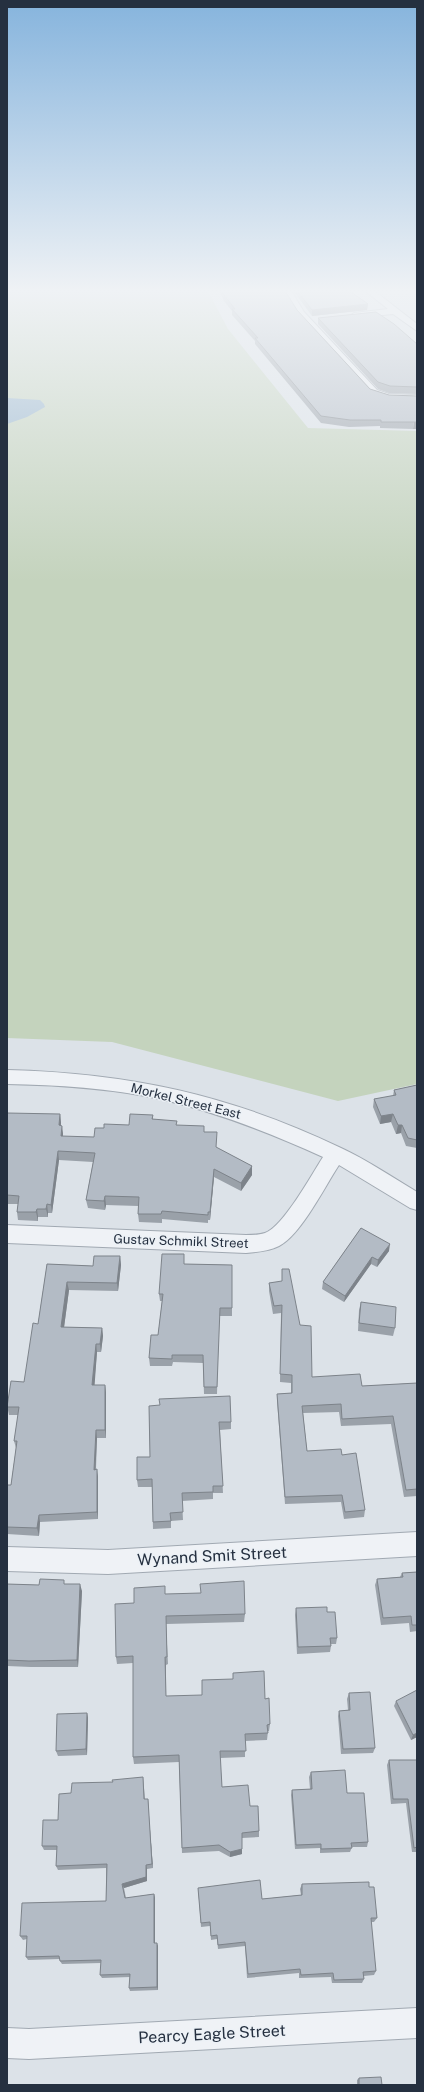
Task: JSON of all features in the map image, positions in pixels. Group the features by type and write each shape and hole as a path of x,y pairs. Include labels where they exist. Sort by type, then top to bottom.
{"street":[{"path":"369,387 374,392 388,397 417,398"},
{"name":"Morkel Street East","path":"7,1076 89,1081 135,1087 204,1103 243,1115 335,1154 417,1202"},
{"name":"Gustav Schmikl Street","path":"7,1234 246,1244 264,1242 274,1238 289,1224 335,1154"},
{"name":"Wynand Smit Street","path":"7,1559 108,1562 417,1544"},
{"name":"Pearcy Eagle Street","path":"7,2043 28,2044 417,2023"}],"green space":[{"path":"7,387 275,387 308,428 417,431 417,1084 338,1101 112,1042 7,1038"}],"water":[{"path":"7,398 40,400 45,407 27,417 7,424"}],"building":[{"path":"296,387 368,387 370,389 389,395 417,396 417,422 381,422 381,420 350,420 321,416"},
{"path":"417,1085 417,1140 408,1138 402,1125 398,1125 393,1114 381,1116 374,1099 396,1095 394,1090"},
{"path":"7,1113 60,1114 59,1125 62,1126 61,1136 94,1137 95,1128 104,1128 104,1124 129,1125 130,1114 153,1115 152,1119 177,1121 176,1125 204,1126 204,1132 217,1132 216,1147 252,1166 241,1183 214,1169 210,1212 208,1212 208,1215 162,1211 161,1214 138,1214 139,1197 105,1196 104,1201 86,1200 95,1153 58,1151 51,1205 47,1204 46,1209 37,1209 36,1212 17,1212 19,1196 7,1195"},
{"path":"361,1228 390,1244 378,1260 372,1257 345,1296 323,1282"},
{"path":"162,1254 184,1254 184,1264 232,1265 232,1308 220,1308 217,1387 204,1387 203,1355 172,1355 172,1359 149,1358 151,1335 158,1335 163,1294 159,1294"},
{"path":"94,1256 120,1256 117,1283 67,1282 61,1327 102,1328 100,1344 96,1344 92,1385 105,1385 105,1430 96,1430 94,1470 97,1469 97,1512 39,1515 37,1528 7,1527 7,1485 11,1485 17,1441 14,1441 19,1407 7,1407 11,1381 24,1382 33,1323 38,1324 47,1264 93,1266"},
{"path":"282,1269 289,1269 300,1325 311,1326 312,1377 360,1374 362,1386 417,1383 417,1489 406,1490 393,1416 342,1419 341,1404 302,1406 307,1451 341,1449 342,1455 356,1453 365,1510 345,1512 342,1495 285,1497 277,1394 292,1393 292,1375 280,1374 282,1305 274,1306 269,1283 282,1281"},
{"path":"361,1302 396,1307 395,1328 359,1323"},
{"path":"230,1396 231,1422 219,1422 223,1486 213,1486 213,1492 182,1493 183,1512 170,1513 171,1521 153,1522 152,1479 137,1480 137,1457 150,1457 149,1406 160,1405 159,1399"},
{"path":"417,1572 417,1625 412,1625 411,1616 383,1618 377,1579 403,1577 402,1573"},
{"path":"40,1579 64,1580 64,1584 80,1584 77,1660 7,1660 7,1584 39,1585"},
{"path":"244,1581 245,1614 166,1616 166,1696 202,1695 202,1680 233,1679 233,1673 264,1671 265,1699 269,1698 270,1724 267,1725 268,1733 245,1734 246,1751 220,1751 222,1787 248,1785 250,1806 258,1806 259,1831 242,1833 242,1849 230,1852 219,1845 182,1848 179,1755 133,1757 133,1656 116,1657 115,1604 134,1603 134,1588 165,1586 165,1594 201,1593 200,1584"},
{"path":"327,1607 327,1612 335,1612 337,1638 330,1638 331,1646 298,1647 296,1608"},
{"path":"417,1690 417,1733 413,1735 396,1701"},
{"path":"370,1692 375,1748 343,1749 339,1711 350,1710 349,1693"},
{"path":"87,1713 86,1749 56,1751 57,1714"},
{"path":"389,1760 417,1760 417,1847 414,1848 408,1799 393,1799"},
{"path":"345,1770 347,1793 364,1793 368,1842 351,1843 352,1848 321,1849 321,1844 296,1845 292,1790 312,1789 311,1772"},
{"path":"143,1777 144,1799 148,1799 152,1864 146,1865 146,1877 122,1884 125,1898 154,1894 154,1943 157,1943 157,1987 129,1988 130,1974 100,1975 101,1960 60,1961 59,1956 26,1957 27,1936 20,1936 22,1903 106,1901 107,1864 56,1866 57,1846 42,1846 43,1820 58,1820 59,1794 71,1793 72,1783 113,1782 112,1780"},
{"path":"260,1880 262,1899 302,1895 302,1884 369,1882 369,1887 374,1887 377,1918 371,1918 376,1971 363,1972 364,1979 334,1980 333,1973 301,1975 300,1969 248,1974 245,1942 218,1945 217,1935 211,1936 210,1922 201,1923 198,1888"},
{"path":"381,2077 382,2085 359,2085 359,2078"}]}
